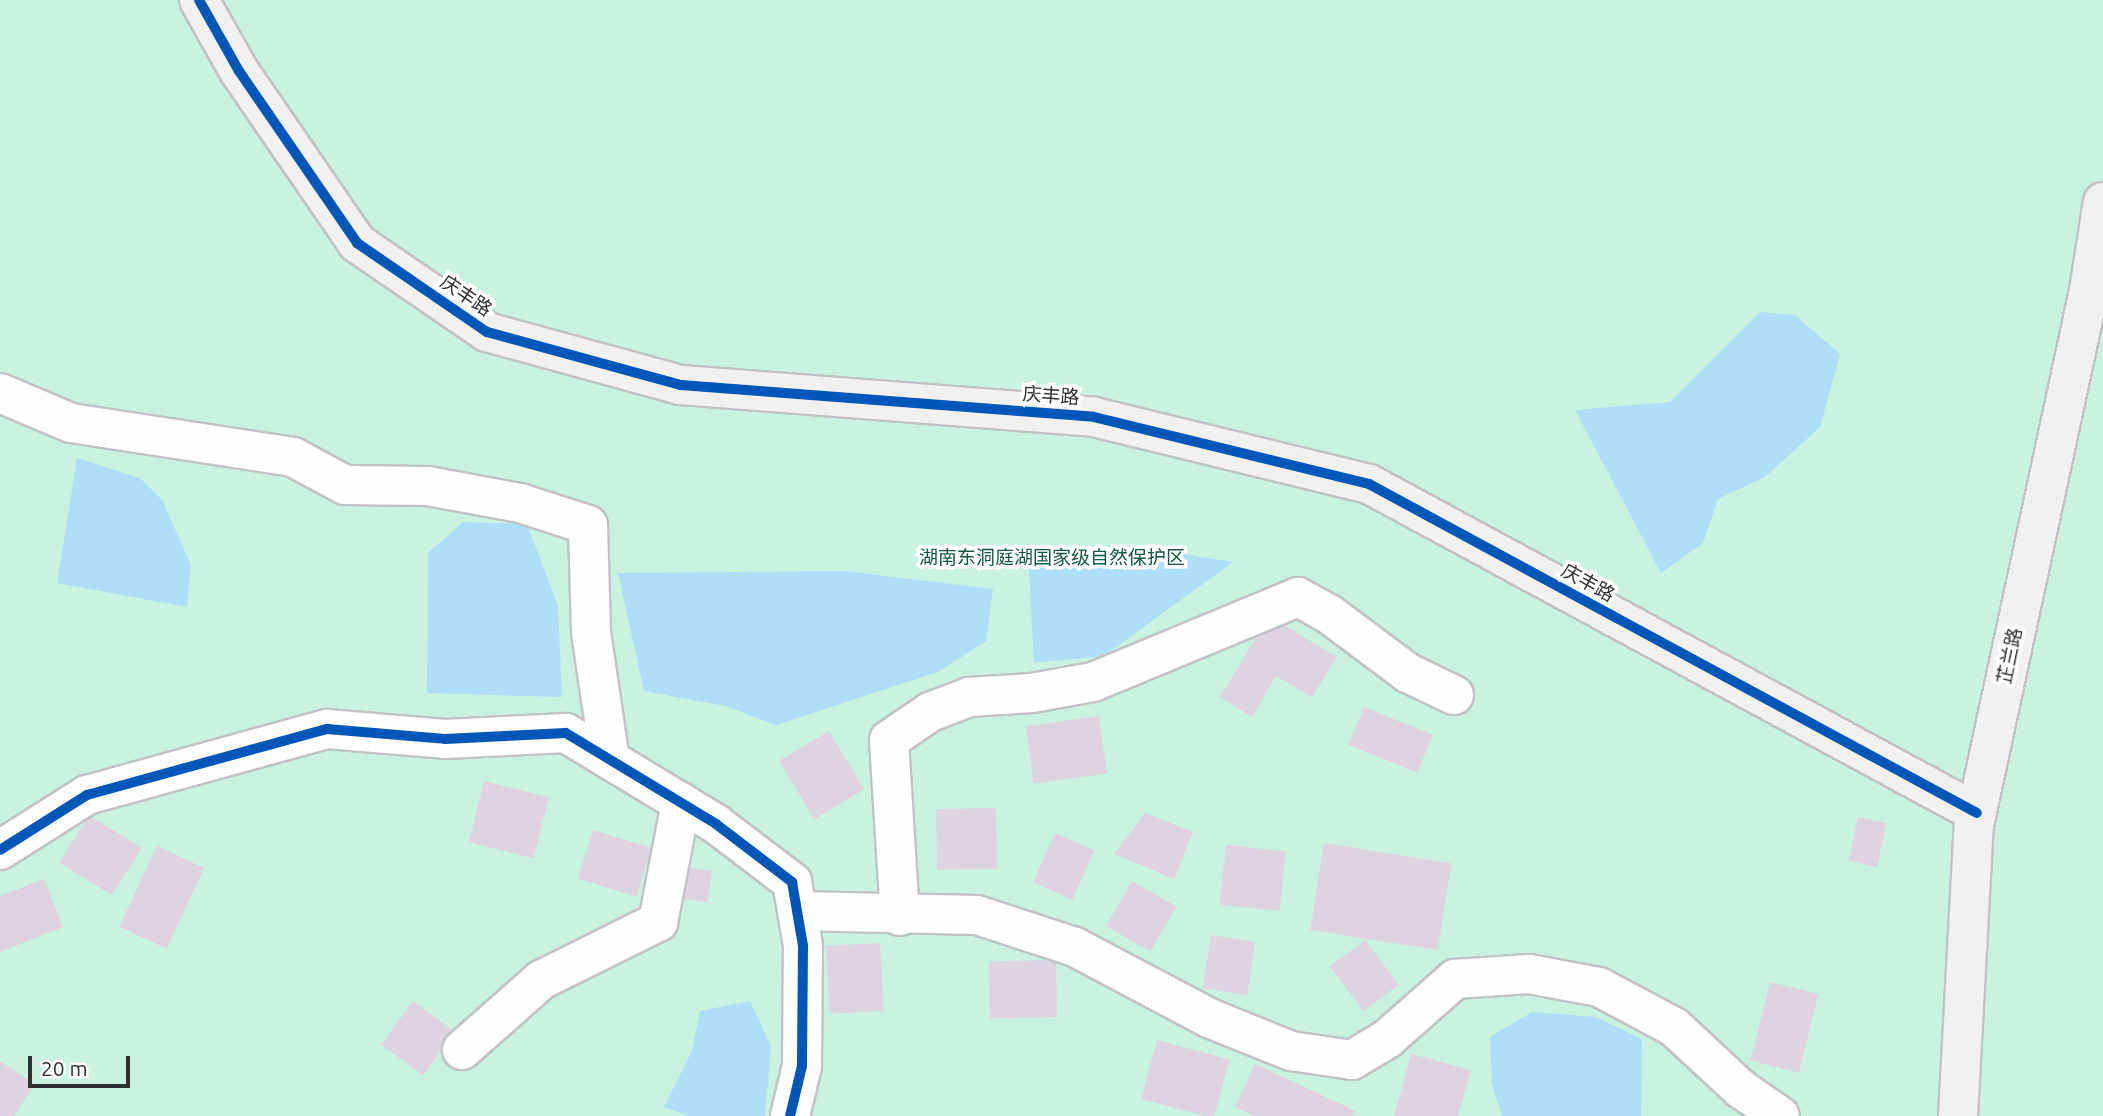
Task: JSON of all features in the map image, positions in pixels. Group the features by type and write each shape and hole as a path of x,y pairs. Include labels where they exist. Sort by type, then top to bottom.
{"street":[{"name":"庆丰路","path":"199,0 239,71 357,243 487,332 681,385 1094,417 1368,484 1977,813"},
{"name":"芷兰路","path":"1958,1116 1977,813 2089,291 2103,202"},
{"path":"0,393 71,423 293,457 345,485 428,486 520,502 588,525 591,632 610,760"},
{"path":"900,916 889,740 930,712 969,696 1032,693 1093,682 1298,597 1329,614 1408,673 1454,695"},
{"path":"0,850 87,795 327,729 444,739 566,733 681,803 792,882 803,946 802,1066 790,1116"},
{"path":"462,1050 541,980 659,922 681,803"},
{"path":"797,911 900,916 977,915 1075,947 1209,1018 1291,1051 1352,1060 1387,1039 1455,979 1529,974 1599,987 1674,1027 1741,1089 1780,1116"}],"green space":[{"name":"湖南东洞庭湖国家级自然保护区","path":"0,0 2103,0 2103,1116 0,1116"}],"water":[{"path":"1760,312 1795,315 1840,354 1820,427 1765,477 1718,499 1703,543 1661,573 1575,410 1670,402"},
{"path":"77,458 140,478 162,500 191,565 187,607 57,583"},
{"path":"463,522 527,524 558,606 562,697 427,693 428,553"},
{"path":"1135,547 1233,562 1104,656 1034,663 1028,553"},
{"path":"844,571 993,589 986,641 938,672 776,725 725,706 644,691 618,573"},
{"path":"750,1001 771,1046 765,1116 689,1116 664,1107 692,1051 700,1011"},
{"path":"1532,1012 1596,1017 1642,1039 1641,1116 1502,1116 1492,1084 1490,1037"}],"building":[{"path":"1269,616 1337,657 1312,697 1276,676 1252,717 1220,697"},
{"path":"1364,707 1433,735 1417,773 1349,745"},
{"path":"1099,716 1107,773 1034,784 1026,726"},
{"path":"829,731 864,789 814,819 779,761"},
{"path":"484,781 549,797 534,858 469,842"},
{"path":"996,808 997,869 937,870 936,809"},
{"path":"1145,813 1193,832 1174,879 1114,854"},
{"path":"89,815 142,848 112,895 59,862"},
{"path":"1858,817 1886,823 1877,867 1849,861"},
{"path":"593,830 651,848 636,897 578,879"},
{"path":"1055,833 1094,850 1072,900 1033,882"},
{"path":"1324,843 1451,863 1438,950 1310,930"},
{"path":"1226,845 1286,851 1279,911 1220,905"},
{"path":"157,846 204,868 167,949 119,927"},
{"path":"677,865 712,871 707,903 671,897"},
{"path":"44,879 63,927 0,952 0,896"},
{"path":"1132,881 1176,906 1150,952 1106,926"},
{"path":"1211,935 1255,942 1247,995 1203,988"},
{"path":"1365,940 1399,985 1364,1011 1330,966"},
{"path":"880,943 884,1011 830,1014 826,946"},
{"path":"1056,960 1057,1017 990,1018 989,961"},
{"path":"1770,982 1819,994 1799,1073 1750,1061"},
{"path":"413,1001 455,1032 423,1075 381,1045"},
{"path":"1157,1040 1229,1059 1214,1116 1205,1116 1141,1099"},
{"path":"1411,1054 1471,1070 1458,1116 1394,1116"},
{"path":"0,1061 35,1084 14,1116 0,1116"},
{"path":"1255,1064 1356,1111 1353,1116 1254,1116 1235,1107"}],"cycle path":[{"path":"199,0 239,71 357,243 487,332 681,385 1094,417 1369,484 1977,813"},
{"path":"0,850 87,795 327,729 445,739 566,733 716,824 792,882 803,946 802,1066 790,1116"}]}
